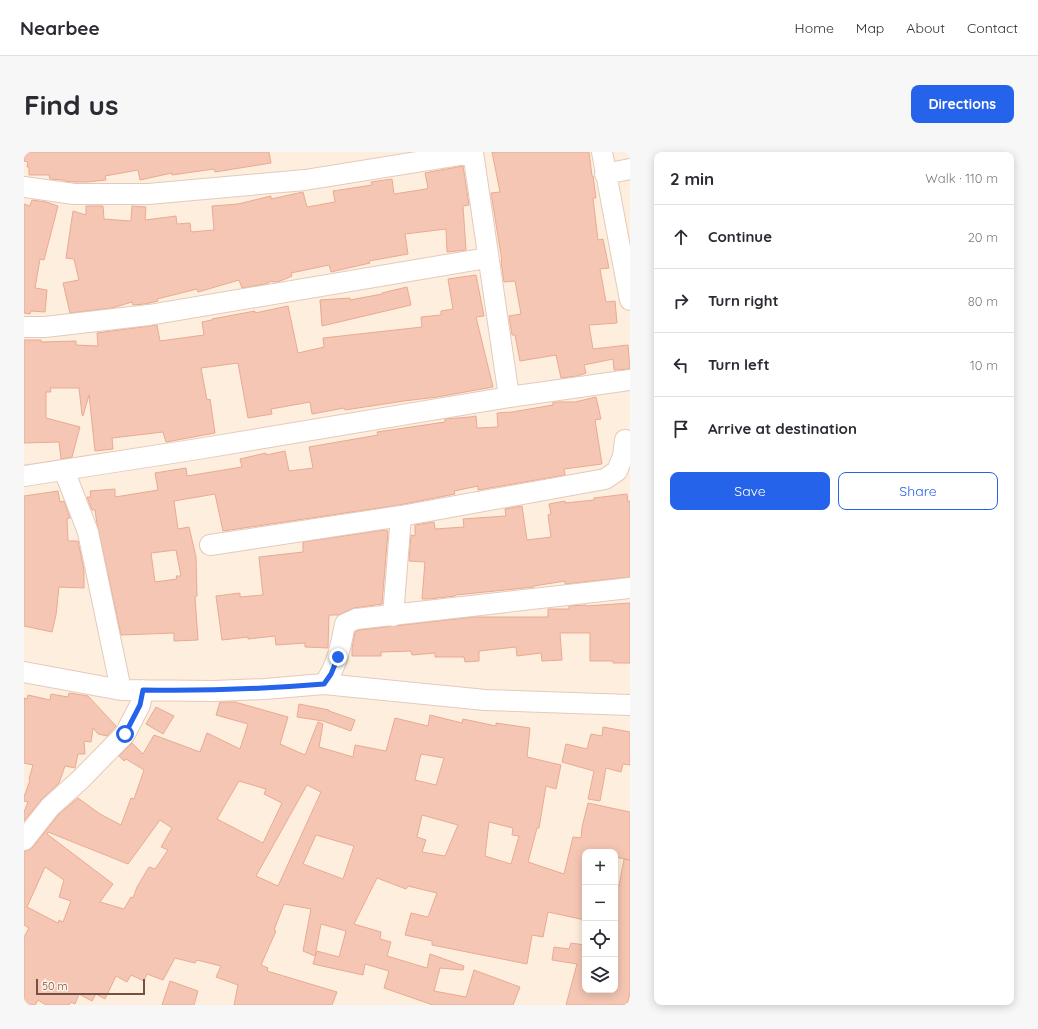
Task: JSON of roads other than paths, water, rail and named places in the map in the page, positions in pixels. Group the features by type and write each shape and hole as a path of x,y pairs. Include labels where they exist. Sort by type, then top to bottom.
{"street":[{"path":"602,152 630,300"},
{"path":"24,188 74,194 148,194 305,180 473,153 508,396"},
{"path":"605,174 630,169"},
{"path":"24,327 45,327 149,315 487,258"},
{"path":"24,476 198,449 508,396 630,380"},
{"path":"210,545 401,516 605,479 617,471 623,456 625,440"},
{"path":"64,470 88,532 121,690"},
{"path":"393,616 401,516"},
{"path":"324,684 331,674 338,657 346,624 356,619 630,588"},
{"path":"24,672 121,690 214,691 265,689 324,684 485,700 630,704"},
{"path":"24,840 50,807 80,780 125,734 140,705 143,690"}]}
